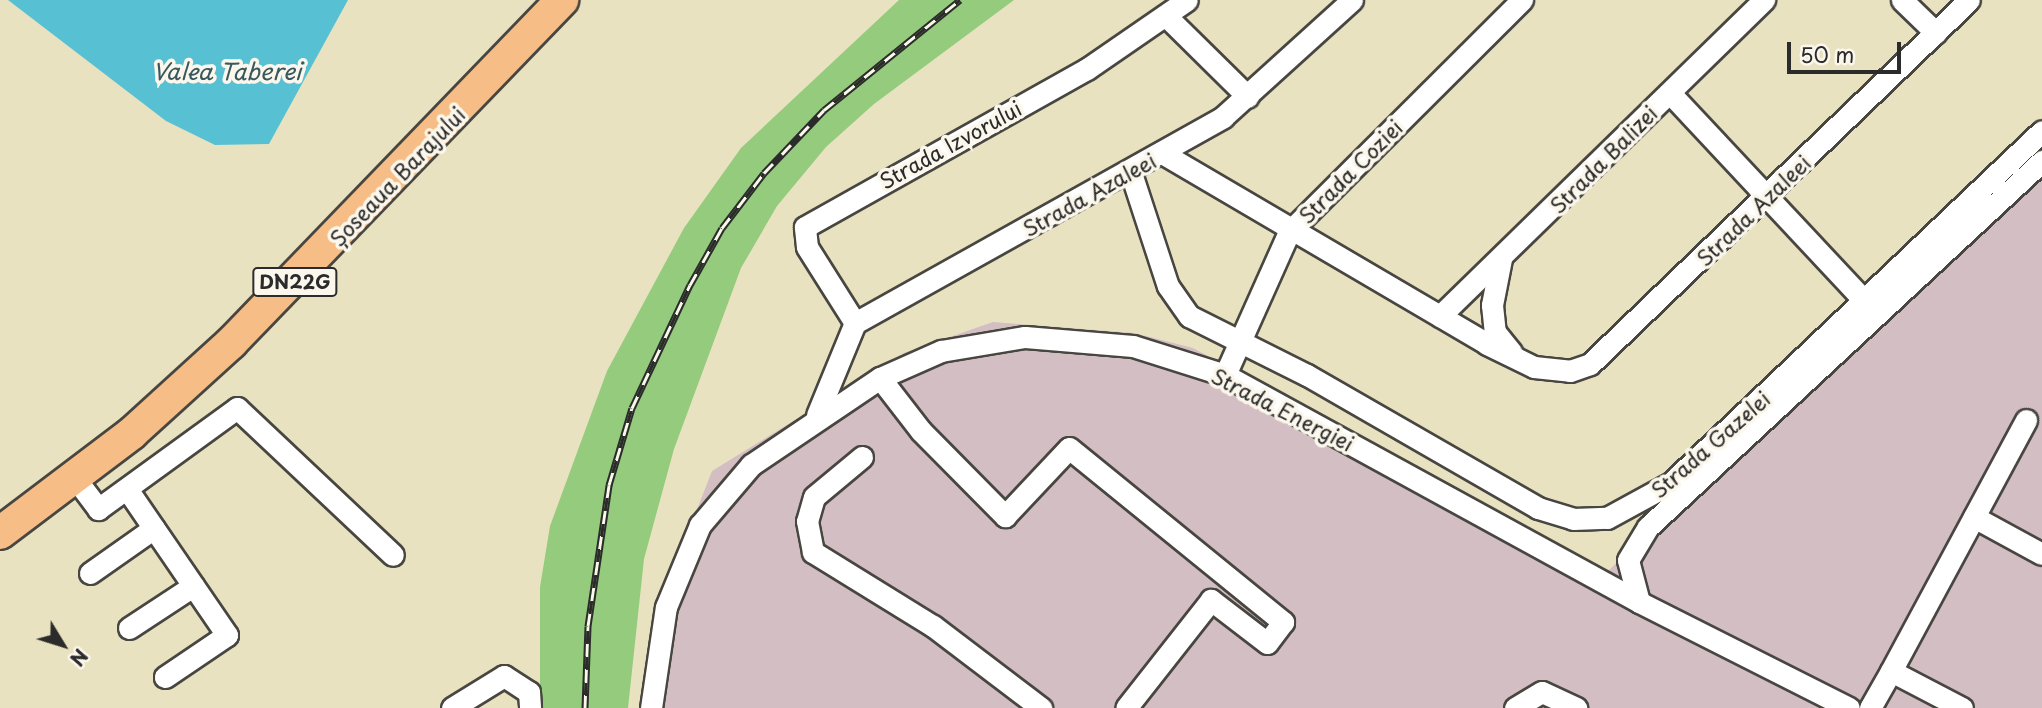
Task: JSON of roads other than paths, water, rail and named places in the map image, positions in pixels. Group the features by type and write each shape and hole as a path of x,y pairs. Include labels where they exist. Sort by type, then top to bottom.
{"highway":[{"name":"Șoseaua Barajului","path":"0,533 75,478 300,277 562,0"}],"street":[{"name":"Strada Izvorului","path":"855,323 807,247 806,226 1168,18 1187,0"},
{"path":"1163,153 1223,117 1248,97 1352,0"},
{"name":"Strada Coziei","path":"1225,375 1289,232 1522,0"},
{"name":"Strada Balizei","path":"1440,316 1764,0"},
{"path":"1902,0 1936,33"},
{"name":"Strada Azaleei","path":"855,323 1163,153 1198,178 1289,232 1517,358 1550,371 1590,364 1767,198 1969,0"},
{"path":"1168,18 1248,97"},
{"path":"1670,93 1872,309"},
{"path":"1198,178 1193,157 1223,117"},
{"name":"Strada Gazelei","path":"1639,602 1628,560 1648,527 1872,309 2042,131"},
{"name":"Strada Gazelei","path":"1130,170 1174,299 1198,322 1240,340 1538,508 1573,519 1607,518 1671,483 2042,161"},
{"name":"Strada Azaleei","path":"1501,259 1492,306 1495,332 1517,358"},
{"path":"817,415 855,323"},
{"name":"Strada Energiei","path":"651,708 666,607 700,525 751,465 817,415 880,377 941,351 1025,337 1133,345 1225,375 1639,602 1849,708"},
{"path":"880,377 921,431 1005,516 1069,448 1283,622 1267,643 1211,600 1126,708"},
{"path":"75,478 99,509 237,408 393,555"},
{"path":"1870,708 2026,420"},
{"path":"862,457 814,498 807,521 813,552 933,626 1041,708"},
{"path":"127,489 227,635 165,677"},
{"path":"1974,517 2042,554"},
{"path":"90,573 154,528"},
{"path":"129,628 193,586"},
{"path":"1891,671 1962,708"},
{"path":"452,708 504,676 529,692 530,708"},
{"path":"1515,708 1542,692 1576,708"}],"water":[{"name":"Valea Taberei","path":"8,0 348,0 269,144 215,145 166,121"}],"railway":[{"path":"585,708 588,626 609,485 632,408 690,285 722,228 764,173 824,110 960,0"}]}
